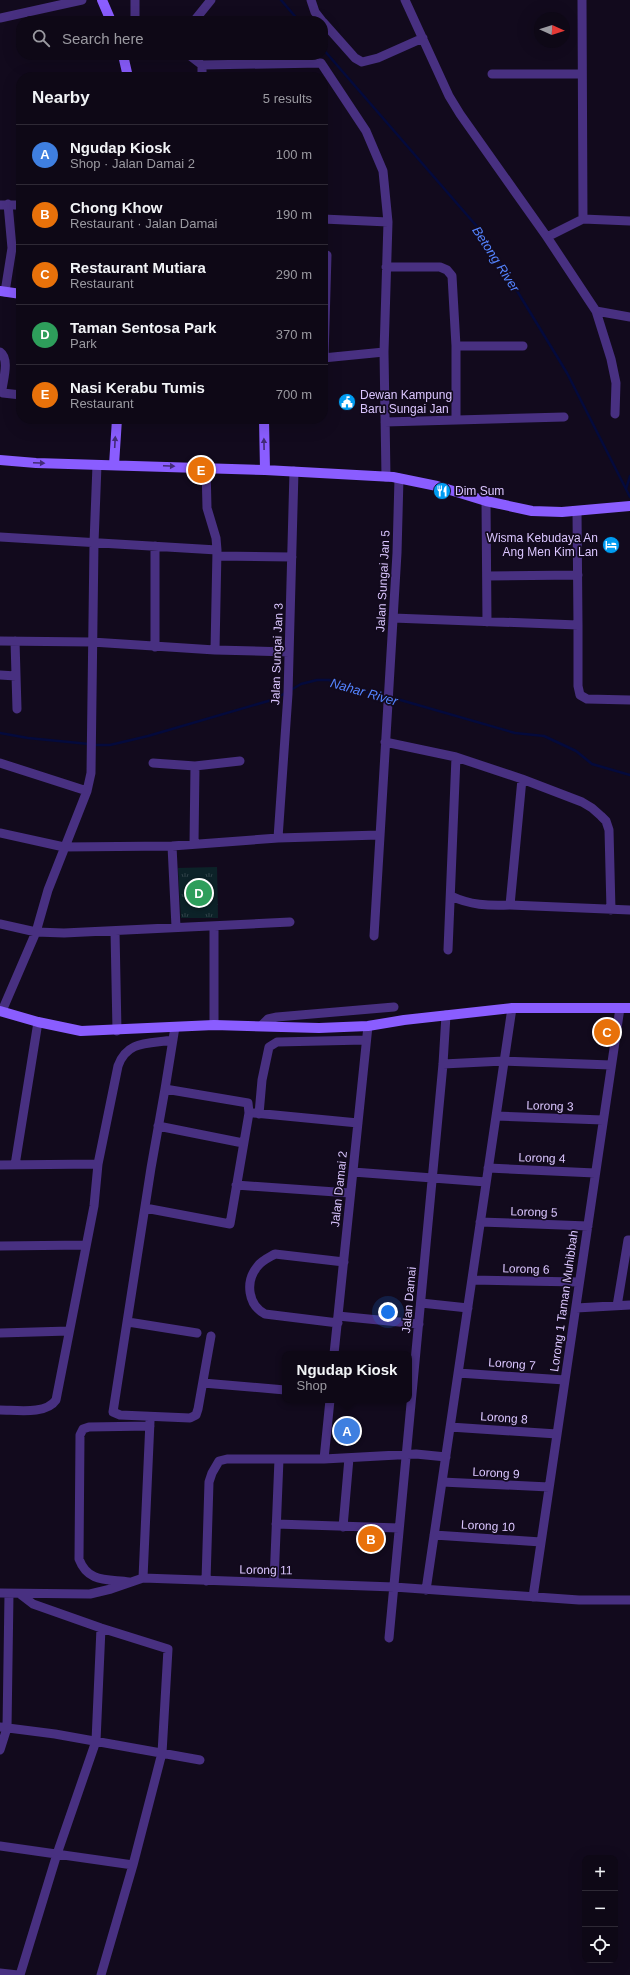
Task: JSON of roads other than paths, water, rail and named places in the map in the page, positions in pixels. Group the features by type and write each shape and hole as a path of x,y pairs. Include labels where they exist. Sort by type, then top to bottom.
{"street":[{"path":"0,18 82,0"},
{"path":"102,0 109,16"},
{"path":"135,0 135,16"},
{"path":"198,16 211,0"},
{"path":"311,0 315,12 319,16"},
{"path":"405,0 449,96 460,114 547,237 596,311 611,359 616,383 615,414"},
{"path":"582,0 583,219"},
{"path":"328,27 355,58 362,62 378,58 423,38"},
{"path":"124,60 127,72"},
{"path":"196,60 202,65 321,62 328,72"},
{"path":"202,65 202,72"},
{"path":"328,72 363,125 380,160 383,171 388,222 384,352 386,477"},
{"path":"492,74 582,74"},
{"path":"16,205 4,204 12,248 2,291 16,293"},
{"path":"547,237 583,219 630,220"},
{"path":"328,220 388,222"},
{"path":"386,267 440,267 447,270 452,276 456,346 456,420"},
{"path":"596,311 630,317"},
{"path":"456,346 523,346"},
{"path":"0,352 5,358 2,390 3,394 16,395"},
{"path":"328,358 384,352"},
{"path":"385,422 564,417"},
{"path":"114,465 117,424"},
{"path":"264,424 265,470"},
{"path":"0,460 23,463 206,467 386,477 399,478 452,490 486,501 532,511 578,511 627,507"},
{"path":"97,465 92,642 91,773 87,791 48,890 36,932 1,1011 38,1022 81,1031 117,1031 214,1025 262,1025 319,1028 368,1026 446,1015 512,1008 630,1008"},
{"path":"206,467 207,508 216,538 217,553 215,650"},
{"name":"Jalan Sungai Jan 3","path":"278,838 289,675 294,471"},
{"name":"Jalan Sungai Jan 5","path":"374,936 393,618 399,478"},
{"path":"486,501 487,622"},
{"path":"578,511 578,686 580,695 587,699 630,700"},
{"path":"0,537 155,546 217,553 292,557"},
{"path":"155,546 155,646"},
{"path":"487,576 578,575"},
{"path":"393,618 578,625"},
{"path":"0,641 92,642 215,650 289,652"},
{"path":"15,641 17,710"},
{"path":"0,675 16,676"},
{"path":"385,742 456,758 582,802 592,808 606,821 611,842 611,910"},
{"path":"448,950 456,758"},
{"path":"153,763 195,766 240,761"},
{"path":"0,764 87,791"},
{"path":"194,844 195,766"},
{"path":"510,905 522,780"},
{"path":"0,833 64,847 172,846 278,838 379,835"},
{"path":"172,846 176,927"},
{"path":"451,896 479,905 630,910"},
{"path":"0,924 36,932 64,933 290,922"},
{"path":"214,926 214,1025"},
{"path":"115,931 117,1031"},
{"path":"262,1025 268,1019 277,1017 394,1006"},
{"path":"426,1590 512,1008"},
{"name":"Lorong 1 Taman Muhibbah","path":"533,1597 620,1008"},
{"name":"Jalan Damai","path":"412,1390 443,1064 446,1015"},
{"path":"16,1165 38,1022"},
{"name":"Jalan Damai 2","path":"334,1351 365,1040 368,1026"},
{"path":"174,1027 166,1089 158,1126 113,1412 120,1415 190,1418 196,1415 211,1336"},
{"path":"0,1410 43,1409 53,1404 56,1400 94,1206 98,1164 113,1084 121,1058 133,1046 173,1040"},
{"path":"259,1114 262,1080 269,1047 277,1042 365,1040"},
{"path":"443,1064 504,1061 611,1065"},
{"path":"145,1208 230,1224 249,1113 248,1103 245,1101 166,1089"},
{"path":"249,1113 358,1123"},
{"name":"Lorong 3","path":"496,1116 603,1120"},
{"path":"158,1126 243,1142"},
{"path":"0,1165 98,1164"},
{"name":"Lorong 4","path":"488,1168 595,1173"},
{"path":"352,1172 486,1182"},
{"path":"236,1185 350,1193"},
{"name":"Lorong 5","path":"480,1222 588,1226"},
{"path":"617,1306 628,1240 630,1240"},
{"path":"0,1246 86,1245"},
{"path":"344,1262 275,1254 265,1259 256,1267 251,1277 250,1288 252,1299 257,1309 265,1314 419,1324"},
{"name":"Lorong 6","path":"472,1280 579,1282"},
{"path":"421,1303 468,1308"},
{"path":"576,1308 630,1305"},
{"path":"128,1322 197,1333"},
{"path":"0,1333 69,1331"},
{"name":"Lorong 7","path":"458,1373 565,1380"},
{"path":"203,1383 282,1390"},
{"path":"324,1459 330,1403"},
{"name":"Jalan Damai","path":"389,1638 411,1403"},
{"path":"143,1578 150,1416"},
{"path":"131,1582 95,1578 84,1570 79,1559 77,1551 80,1435 83,1429 89,1427 150,1426"},
{"name":"Lorong 8","path":"450,1427 557,1434"},
{"path":"206,1581 209,1482 219,1461 227,1459 324,1459 405,1456 416,1454 446,1457"},
{"path":"343,1526 349,1458"},
{"path":"274,1582 279,1459"},
{"name":"Lorong 9","path":"442,1482 549,1487"},
{"path":"276,1524 399,1528"},
{"name":"Lorong 10","path":"434,1535 541,1542"},
{"name":"Lorong 11","path":"5,1593 90,1594 143,1578 394,1586 426,1590 579,1600 630,1600"},
{"path":"0,1750 3,1727 5,1593"},
{"path":"20,1594 33,1604 101,1628 168,1649 162,1753 133,1865 101,1975"},
{"path":"0,1974 19,1975 57,1854 96,1741 101,1628"},
{"path":"3,1727 96,1741 200,1760"},
{"path":"0,1846 133,1865"}],"waterway":[{"name":"Betong River","path":"281,0 295,16"},
{"name":"Betong River","path":"328,55 480,230 567,373 630,497"},
{"path":"626,489 630,476"},
{"name":"Nahar River","path":"291,690 301,684 317,680 329,680 376,695 397,699 515,733 544,736 576,751 592,764 630,775"},
{"name":"Nahar River","path":"94,745 110,745 148,736 275,699 287,692"},
{"name":"Nahar River","path":"0,733 28,738 89,744"}],"place":[{"name":"Dewan Kampung Baru Sungai Jan","path":"347,402"},
{"name":"Nasi Kerabu Tumis","path":"201,470"},
{"name":"Dim Sum","path":"442,491"},
{"name":"Wisma Kebudaya An Ang Men Kim Lan","path":"611,545"},
{"name":"Taman Sentosa Park","path":"199,893"},
{"name":"Restaurant Mutiara","path":"607,1032"},
{"name":"Ngudap Kiosk","path":"347,1431"},
{"name":"Chong Khow","path":"371,1539"}]}
